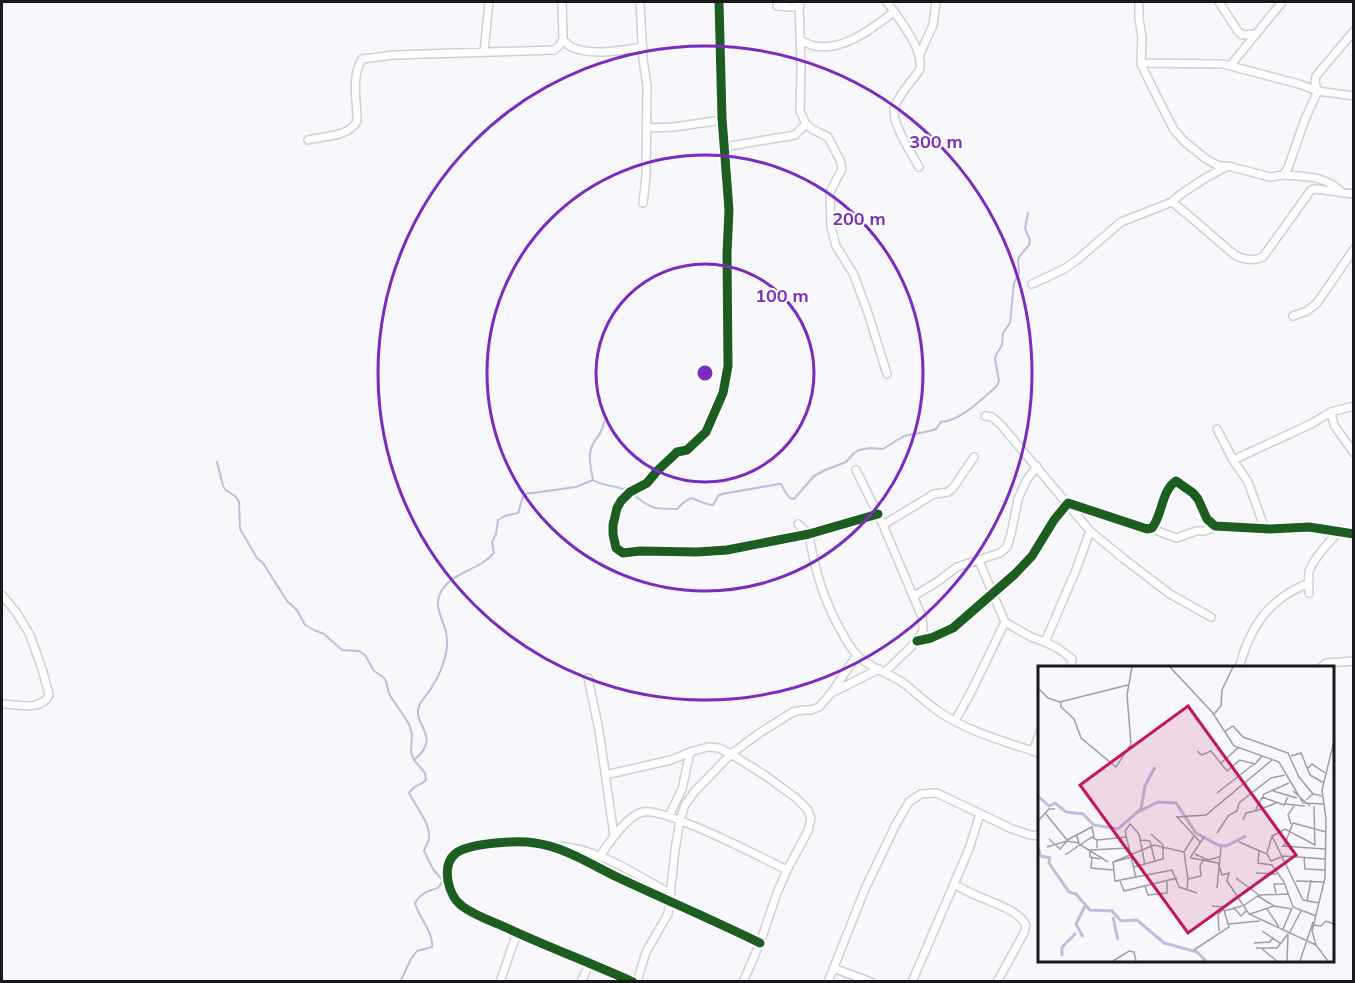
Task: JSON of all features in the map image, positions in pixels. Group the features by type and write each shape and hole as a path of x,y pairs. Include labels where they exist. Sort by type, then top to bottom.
{"street":[{"path":"484,52 489,2"},
{"path":"308,140 353,128 357,122 355,78 357,67 362,59 384,56 554,50 563,39 562,2"},
{"path":"640,2 647,86 646,176 643,203"},
{"path":"719,2 722,120 729,210 728,366 723,393 706,432 687,450 677,452 647,483 630,492 621,501 614,519 613,534 616,548 623,553 727,550 809,534 878,514"},
{"path":"887,2 902,23 920,56 919,70 895,106 893,114 901,135 919,167"},
{"path":"920,56 933,25 936,2"},
{"path":"1139,2 1142,37 1141,63 1174,130 1185,142 1219,166 1228,166 1270,177 1305,176 1323,180 1336,186 1343,193"},
{"path":"1219,2 1242,35 1255,34"},
{"path":"1230,66 1282,2"},
{"path":"777,6 792,8 800,4 800,111 806,124 828,137 840,160 842,169 830,192 831,228 836,246 854,275 887,374"},
{"path":"801,41 814,46 844,43 864,34 894,12"},
{"path":"1283,175 1288,168 1305,119 1318,91 1315,83 1316,76 1353,31"},
{"path":"563,39 576,49 594,51 617,51 643,46"},
{"path":"1141,63 1196,63 1230,66 1318,91 1353,96"},
{"path":"646,128 674,127 722,120"},
{"path":"724,147 795,135 806,124"},
{"path":"1032,284 1064,269 1077,260 1121,222 1172,202 1207,177 1228,166"},
{"path":"1172,202 1235,255 1241,258 1257,259 1263,257 1311,190 1353,195"},
{"path":"1293,316 1307,311 1317,303 1353,249"},
{"path":"1233,460 1311,424 1331,412 1353,406"},
{"path":"1331,412 1334,425 1353,453"},
{"path":"985,416 992,417 1001,425 1090,531 1170,594 1211,617"},
{"path":"1217,429 1233,460 1248,482 1264,529"},
{"path":"884,525 934,494 948,492 974,456"},
{"path":"914,596 957,567 1000,553 1006,548 1018,499 1036,466"},
{"path":"832,692 882,671 917,641 923,630 922,617 914,596 884,525 856,470"},
{"path":"1152,528 1157,521 1165,496 1172,483 1176,481 1193,493 1208,519 1215,526 1264,529 1309,527 1353,534"},
{"path":"1068,503 1147,529 1152,528 1177,538 1219,526"},
{"path":"917,641 932,638 953,628 994,593 1032,556 1054,520 1068,503"},
{"path":"798,524 809,534 815,571 832,615 857,655 866,663 901,682 939,712 955,721 1038,753"},
{"path":"1045,642 1090,531"},
{"path":"1309,593 1309,571 1331,538 1339,532"},
{"path":"979,561 1005,622 1059,649 1072,659 1071,666"},
{"path":"1240,666 1250,634 1260,620 1285,595 1309,583"},
{"path":"2,596 16,612 30,635 49,695 47,700 39,704 24,706 2,704"},
{"path":"955,721 1005,622"},
{"path":"670,897 634,873 600,857 574,848 533,842 473,846 459,850 450,858 448,870 449,886 453,898 472,913 635,981 646,952 668,914 680,820 695,791 731,754 758,734 793,712 819,707 857,655"},
{"path":"1322,666 1326,663 1353,661"},
{"path":"588,678 599,730 614,836"},
{"path":"1038,737 1034,749 1038,753"},
{"path":"605,775 671,760 708,747 719,748 796,798 807,809 811,818 808,831 787,870 760,943 743,981"},
{"path":"669,816 682,789 690,752"},
{"path":"828,981 865,889 909,802 921,794 937,793 1029,836 1038,836"},
{"path":"594,865 614,836 629,820 643,812 680,820 787,870"},
{"path":"912,981 969,849 980,814"},
{"path":"550,846 617,877 670,897 760,943"},
{"path":"954,884 1015,913 1026,925 1024,933 997,981"},
{"path":"500,981 517,933"},
{"path":"581,981 590,963"},
{"path":"833,968 871,981"}],"waterway":[{"path":"632,494 652,507 677,509 691,498 713,505 718,496 722,494 781,484 790,498 794,499 814,476 846,462 859,450 883,449 904,436 936,429 941,422 956,418 970,409 996,387 999,381 995,359 1002,345 1003,333 1010,323 1014,283 1019,273 1018,260 1029,245 1030,240 1025,228 1028,213"},
{"path":"604,422 590,452 593,480 628,491"},
{"path":"217,462 223,486 239,502 240,529 287,601 297,610 305,625 324,634 342,650 359,651 365,655 374,671 386,681 389,694 409,724 412,734 411,752 414,760 425,773 426,780 409,793 429,832 429,840 424,851 433,869 443,881 438,888 428,891 415,903 431,936 432,947 417,951 400,982"},
{"path":"414,760 426,744 425,732 419,720 419,706 437,679 446,653 446,633 438,608 442,590 453,579 482,563 494,553 492,542 498,520 518,513 525,494 576,487 593,480"}],"cycle path":[{"path":"719,2 722,118 729,210 728,366 723,393 706,432 687,450 677,452 647,483 630,492 621,501 613,525 616,548 623,553 727,550 809,534 878,514"},
{"path":"917,641 931,638 953,628 1015,574 1032,556 1054,520 1068,503 1147,529 1152,528 1167,491 1176,481 1193,493 1207,519 1215,526 1270,529 1309,527 1354,534"},
{"path":"633,982 467,910 457,901 450,888 447,873 451,859 461,850 493,843 517,842 546,845 578,857 760,943"}]}
